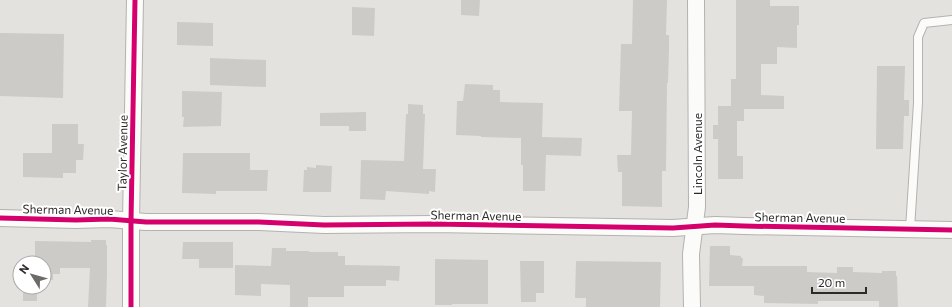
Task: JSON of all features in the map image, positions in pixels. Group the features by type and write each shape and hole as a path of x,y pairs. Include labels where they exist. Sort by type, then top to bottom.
{"street":[{"name":"Taylor Avenue","path":"131,307 135,0"},
{"name":"Lincoln Avenue","path":"692,307 691,254 697,207 696,0"},
{"name":"Sherman Avenue","path":"0,218 76,220 110,219 146,222 258,222 324,225 433,224 674,228 715,225 952,230"}],"lane":[{"path":"910,229 918,103 918,37 924,23 952,20"}],"building":[{"path":"461,0 480,0 479,16 461,15"},
{"path":"633,0 667,0 666,35 669,35 669,49 666,171 662,171 662,207 622,206 622,172 618,172 617,155 631,155 632,111 619,111 621,44 632,44"},
{"path":"736,0 770,0 770,6 799,6 797,48 777,47 777,64 761,64 761,95 784,96 784,109 744,109 744,121 737,121 737,156 743,156 743,179 718,179 718,139 713,139 713,125 718,125 718,106 731,106 731,79 736,79"},
{"path":"352,7 375,8 374,36 352,35"},
{"path":"177,22 213,23 213,46 177,45"},
{"path":"0,33 64,34 63,98 0,96"},
{"path":"210,58 266,60 266,87 210,85"},
{"path":"877,66 905,66 904,100 909,100 909,116 904,116 903,149 876,149"},
{"path":"465,84 493,85 493,90 500,90 500,102 543,103 542,137 582,138 581,156 546,155 545,191 523,191 521,138 456,135 457,101 463,101"},
{"path":"182,91 222,92 221,126 183,127 184,117 182,117"},
{"path":"408,104 423,105 423,114 425,114 423,169 436,169 435,192 429,191 429,194 386,191 385,200 360,199 361,160 404,161 406,114 408,114"},
{"path":"366,112 366,131 349,131 349,126 320,126 320,113"},
{"path":"52,124 78,124 78,144 84,144 83,160 76,160 76,173 63,173 63,178 23,177 23,153 52,153"},
{"path":"183,153 250,153 250,170 268,170 267,191 216,191 216,194 182,193"},
{"path":"316,165 332,166 331,192 303,192 304,170 307,170 307,167 316,168"},
{"path":"91,240 106,240 106,307 88,307 90,268 60,268 60,274 53,274 52,280 52,255 35,255 35,241 91,242"},
{"path":"183,242 233,242 233,268 199,268 199,259 182,259"},
{"path":"710,246 730,246 730,255 741,256 741,258 743,258 742,266 807,266 807,272 837,273 837,267 853,267 853,272 882,273 882,271 896,271 898,307 879,307 879,301 818,301 818,304 764,303 764,296 754,295 754,286 709,286"},
{"path":"272,248 286,248 286,251 338,252 338,256 345,256 345,265 400,266 399,281 386,280 386,286 344,286 344,297 308,297 308,307 290,307 290,285 261,284 261,296 235,295 235,265 271,266"},
{"path":"435,259 488,260 488,304 435,305"},
{"path":"520,261 544,261 544,293 536,293 536,302 521,302"},
{"path":"576,261 661,262 660,307 586,307 586,298 575,298"},
{"path":"23,295 37,295 37,301 23,301"}],"cycle path":[{"path":"131,307 135,0"},
{"path":"0,218 76,220 109,219 146,222 259,222 324,225 433,224 673,228 715,225 952,230"}]}
